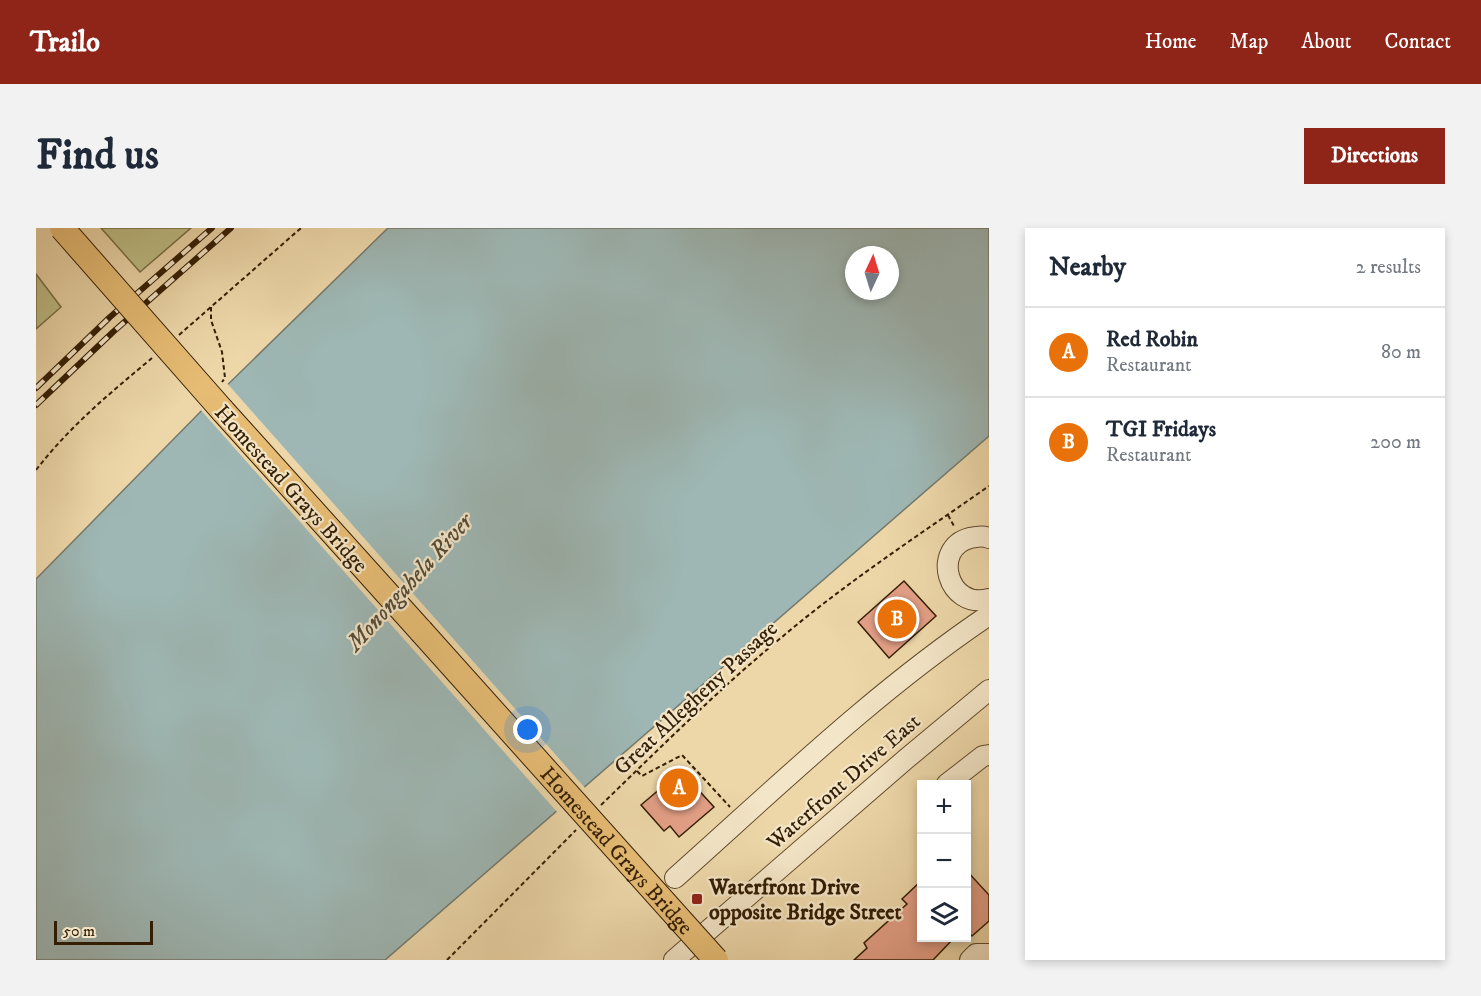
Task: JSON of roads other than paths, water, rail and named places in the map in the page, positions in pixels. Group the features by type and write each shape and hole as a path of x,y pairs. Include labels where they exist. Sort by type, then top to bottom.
{"main road":[{"name":"Homestead Grays Bridge","path":"62,228 717,960"}],"street":[{"path":"989,538 983,535 963,540 951,553 947,569 952,585 964,597 980,602 989,599"},
{"path":"675,878 876,699 935,651 989,615"},
{"name":"Waterfront Drive East","path":"674,960 989,690"},
{"path":"952,780 982,756 989,755"},
{"path":"703,933 728,960"},
{"path":"970,960 976,954 989,954"}],"water":[{"name":"Monongahela River","path":"388,228 989,228 989,436 385,960 36,960 36,579 214,398"}],"railway":[{"path":"36,388 110,317 212,228"},
{"path":"36,405 113,332 231,228"}],"place":[{"name":"TGI Fridays","path":"897,619"},
{"name":"Red Robin","path":"679,788"},
{"name":"Waterfront Drive opposite Bridge Street","path":"697,899"}]}
